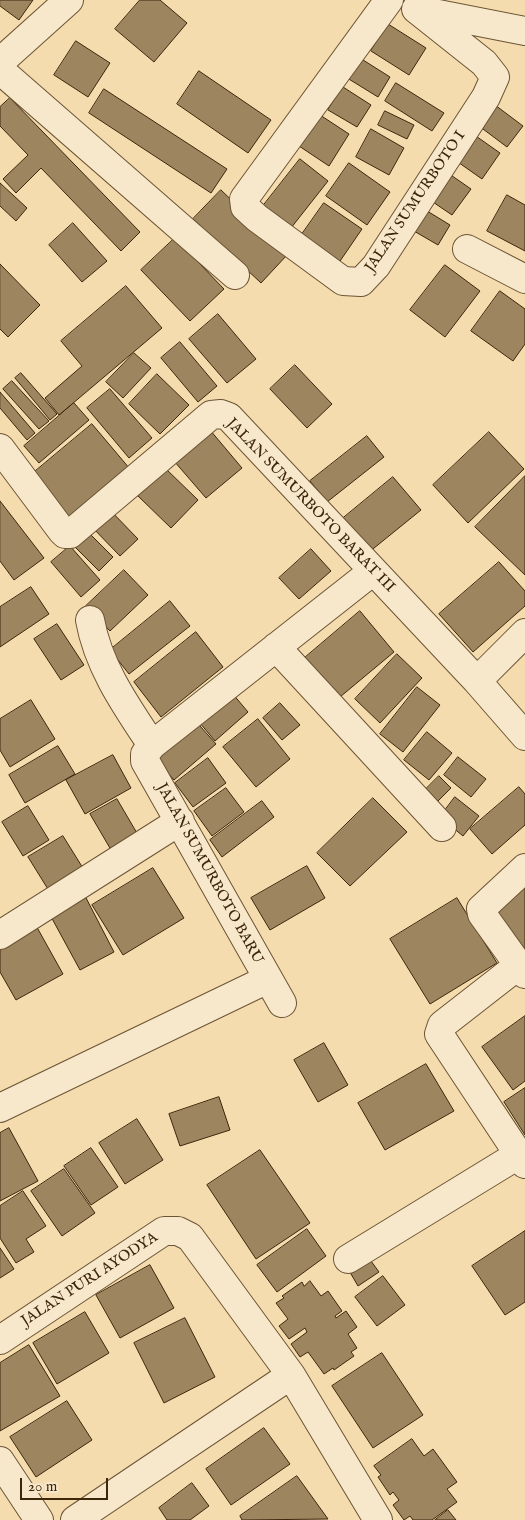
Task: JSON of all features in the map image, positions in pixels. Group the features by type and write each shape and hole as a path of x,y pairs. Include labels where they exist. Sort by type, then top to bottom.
{"street":[{"path":"0,62 69,0"},
{"name":"JALAN SUMURBOTO I","path":"388,0 244,199 245,207 256,218 343,281 361,282 376,266 493,83 493,72 484,63 406,5"},
{"path":"406,5 525,31"},
{"path":"0,70 235,275"},
{"path":"468,249 525,279"},
{"name":"JALAN SUMURBOTO BARAT III","path":"0,448 62,531 65,534 70,534 212,415 221,414 237,425 477,681 525,736"},
{"path":"90,620 94,643 109,673 152,744 372,571"},
{"path":"477,681 525,633"},
{"path":"276,647 442,827"},
{"name":"JALAN SUMURBOTO BARU","path":"152,744 145,754 145,761 282,1003"},
{"path":"0,935 180,820"},
{"path":"348,1259 522,1160 439,1034 439,1030 522,969 482,914 481,909 525,868"},
{"path":"0,1108 268,979"},
{"name":"JALAN PURI AYODYA","path":"0,1340 164,1231 178,1232 190,1237 291,1376 378,1520"},
{"path":"75,1520 291,1376"},
{"path":"0,1461 39,1520"}],"building":[{"path":"0,0 33,0 19,20 0,6"},
{"path":"140,0 160,0 187,23 154,62 115,29"},
{"path":"388,24 426,48 409,75 371,51"},
{"path":"76,41 110,63 88,97 54,75"},
{"path":"352,53 390,77 378,97 339,73"},
{"path":"199,71 271,120 248,153 177,104"},
{"path":"396,83 444,113 432,131 385,101"},
{"path":"343,87 371,105 357,127 328,110"},
{"path":"104,89 227,169 211,193 89,113"},
{"path":"10,98 140,232 121,251 41,168 16,193 3,179 28,155 0,126 0,107"},
{"path":"495,105 523,126 507,147 479,126"},
{"path":"385,111 414,125 407,139 378,125"},
{"path":"317,113 349,134 329,166 296,144"},
{"path":"371,129 404,148 389,175 356,157"},
{"path":"473,134 500,153 482,179 455,160"},
{"path":"300,159 328,181 291,228 263,206"},
{"path":"349,163 390,192 367,225 326,196"},
{"path":"445,171 471,189 452,215 427,198"},
{"path":"0,183 27,208 16,221 0,206"},
{"path":"221,190 288,254 261,283 193,219"},
{"path":"507,195 525,205 525,251 487,231"},
{"path":"324,203 362,229 338,264 300,237"},
{"path":"419,206 450,225 438,245 407,227"},
{"path":"73,223 107,261 82,282 49,245"},
{"path":"175,238 224,289 190,321 141,270"},
{"path":"0,264 40,305 8,337 0,329"},
{"path":"445,265 480,291 445,337 410,310"},
{"path":"126,286 162,328 59,415 45,398 82,366 61,341"},
{"path":"500,291 525,309 525,344 513,361 471,331"},
{"path":"218,314 256,359 227,383 189,339"},
{"path":"180,342 217,386 198,402 161,358"},
{"path":"134,353 151,368 123,398 106,382"},
{"path":"295,365 332,404 307,428 270,389"},
{"path":"21,373 57,414 50,420 15,378"},
{"path":"157,374 189,405 160,434 129,404"},
{"path":"12,381 49,421 39,429 3,389"},
{"path":"110,389 152,438 129,458 87,408"},
{"path":"0,392 35,433 27,440 0,408"},
{"path":"74,403 89,420 39,463 24,446"},
{"path":"92,424 130,469 70,520 32,474"},
{"path":"210,430 242,468 206,498 174,461"},
{"path":"489,432 524,469 468,523 433,485"},
{"path":"367,436 384,457 327,502 310,481"},
{"path":"165,468 198,500 171,528 138,496"},
{"path":"525,476 525,575 475,527"},
{"path":"393,477 421,510 363,557 336,524"},
{"path":"0,501 44,558 14,580 0,561"},
{"path":"108,508 138,539 120,556 90,525"},
{"path":"87,531 113,557 99,571 73,545"},
{"path":"70,546 100,580 81,597 51,562"},
{"path":"311,549 331,571 299,599 279,578"},
{"path":"499,562 525,591 525,606 473,652 439,614"},
{"path":"124,570 148,595 110,631 86,606"},
{"path":"31,587 49,614 0,647 0,607"},
{"path":"170,601 190,626 129,674 110,650"},
{"path":"360,611 394,652 334,702 301,661"},
{"path":"57,624 84,665 61,680 34,639"},
{"path":"196,632 223,667 161,717 134,682"},
{"path":"397,654 422,678 380,723 355,699"},
{"path":"227,687 248,712 215,741 194,716"},
{"path":"417,687 440,705 403,752 380,734"},
{"path":"31,700 55,739 10,767 0,750 0,719"},
{"path":"280,703 300,725 282,740 263,718"},
{"path":"193,718 216,744 174,780 152,755"},
{"path":"258,719 290,759 256,787 223,747"},
{"path":"427,732 452,753 429,780 404,760"},
{"path":"58,746 75,774 25,803 9,775"},
{"path":"113,755 131,788 85,814 66,780"},
{"path":"458,757 486,779 471,797 444,775"},
{"path":"208,758 226,783 193,807 175,783"},
{"path":"439,776 451,788 437,802 425,790"},
{"path":"519,787 525,794 525,825 492,854 470,829"},
{"path":"226,788 244,812 212,836 194,811"},
{"path":"455,797 479,816 463,836 440,817"},
{"path":"373,798 407,832 350,886 317,853"},
{"path":"117,799 141,840 114,855 90,814"},
{"path":"262,801 274,817 222,857 210,840"},
{"path":"28,806 49,840 23,856 2,822"},
{"path":"63,836 86,873 51,894 28,857"},
{"path":"307,866 325,898 270,930 251,898"},
{"path":"153,868 184,918 123,955 92,905"},
{"path":"525,882 525,954 490,911"},
{"path":"84,894 114,952 80,970 49,913"},
{"path":"457,898 497,963 430,1004 390,939"},
{"path":"34,922 63,974 16,1000 0,972 0,941"},
{"path":"525,1016 525,1081 513,1090 482,1047"},
{"path":"324,1043 348,1085 318,1102 294,1060"},
{"path":"426,1064 454,1111 385,1150 358,1103"},
{"path":"525,1088 525,1135 504,1102"},
{"path":"219,1097 230,1130 180,1146 169,1114"},
{"path":"137,1119 163,1160 125,1184 99,1143"},
{"path":"9,1128 38,1181 0,1201 0,1133"},
{"path":"91,1148 118,1187 91,1205 64,1166"},
{"path":"260,1150 310,1223 256,1259 207,1185"},
{"path":"64,1169 95,1213 62,1236 31,1191"},
{"path":"23,1191 46,1226 26,1239 34,1252 16,1263 0,1238 0,1206"},
{"path":"307,1229 326,1256 277,1292 257,1265"},
{"path":"525,1231 525,1302 505,1315 472,1266"},
{"path":"0,1248 14,1269 0,1278"},
{"path":"371,1261 379,1272 358,1286 351,1274"},
{"path":"150,1265 174,1308 120,1338 96,1295"},
{"path":"383,1276 405,1305 377,1326 355,1297"},
{"path":"310,1281 321,1296 328,1291 342,1311 335,1316 336,1318 346,1311 357,1327 348,1334 357,1348 351,1352 354,1356 334,1370 333,1368 324,1374 308,1352 300,1357 291,1344 307,1332 305,1328 289,1339 279,1326 288,1319 276,1303 284,1298 282,1296 302,1282 304,1286"},
{"path":"85,1312 109,1353 57,1384 33,1343"},
{"path":"185,1318 215,1377 164,1403 134,1343"},
{"path":"29,1345 60,1396 0,1431 0,1363"},
{"path":"382,1353 423,1415 373,1448 332,1386"},
{"path":"67,1401 92,1440 36,1477 10,1437"},
{"path":"264,1428 290,1464 231,1505 206,1469"},
{"path":"412,1439 424,1456 433,1449 457,1482 447,1489 457,1502 432,1520 413,1520 410,1516 404,1520 393,1505 399,1500 393,1492 390,1495 378,1477 381,1475 374,1466"},
{"path":"297,1476 328,1519 242,1520 240,1516"},
{"path":"192,1483 209,1506 190,1520 167,1520 159,1508"},
{"path":"448,1510 456,1520 435,1520"}]}
